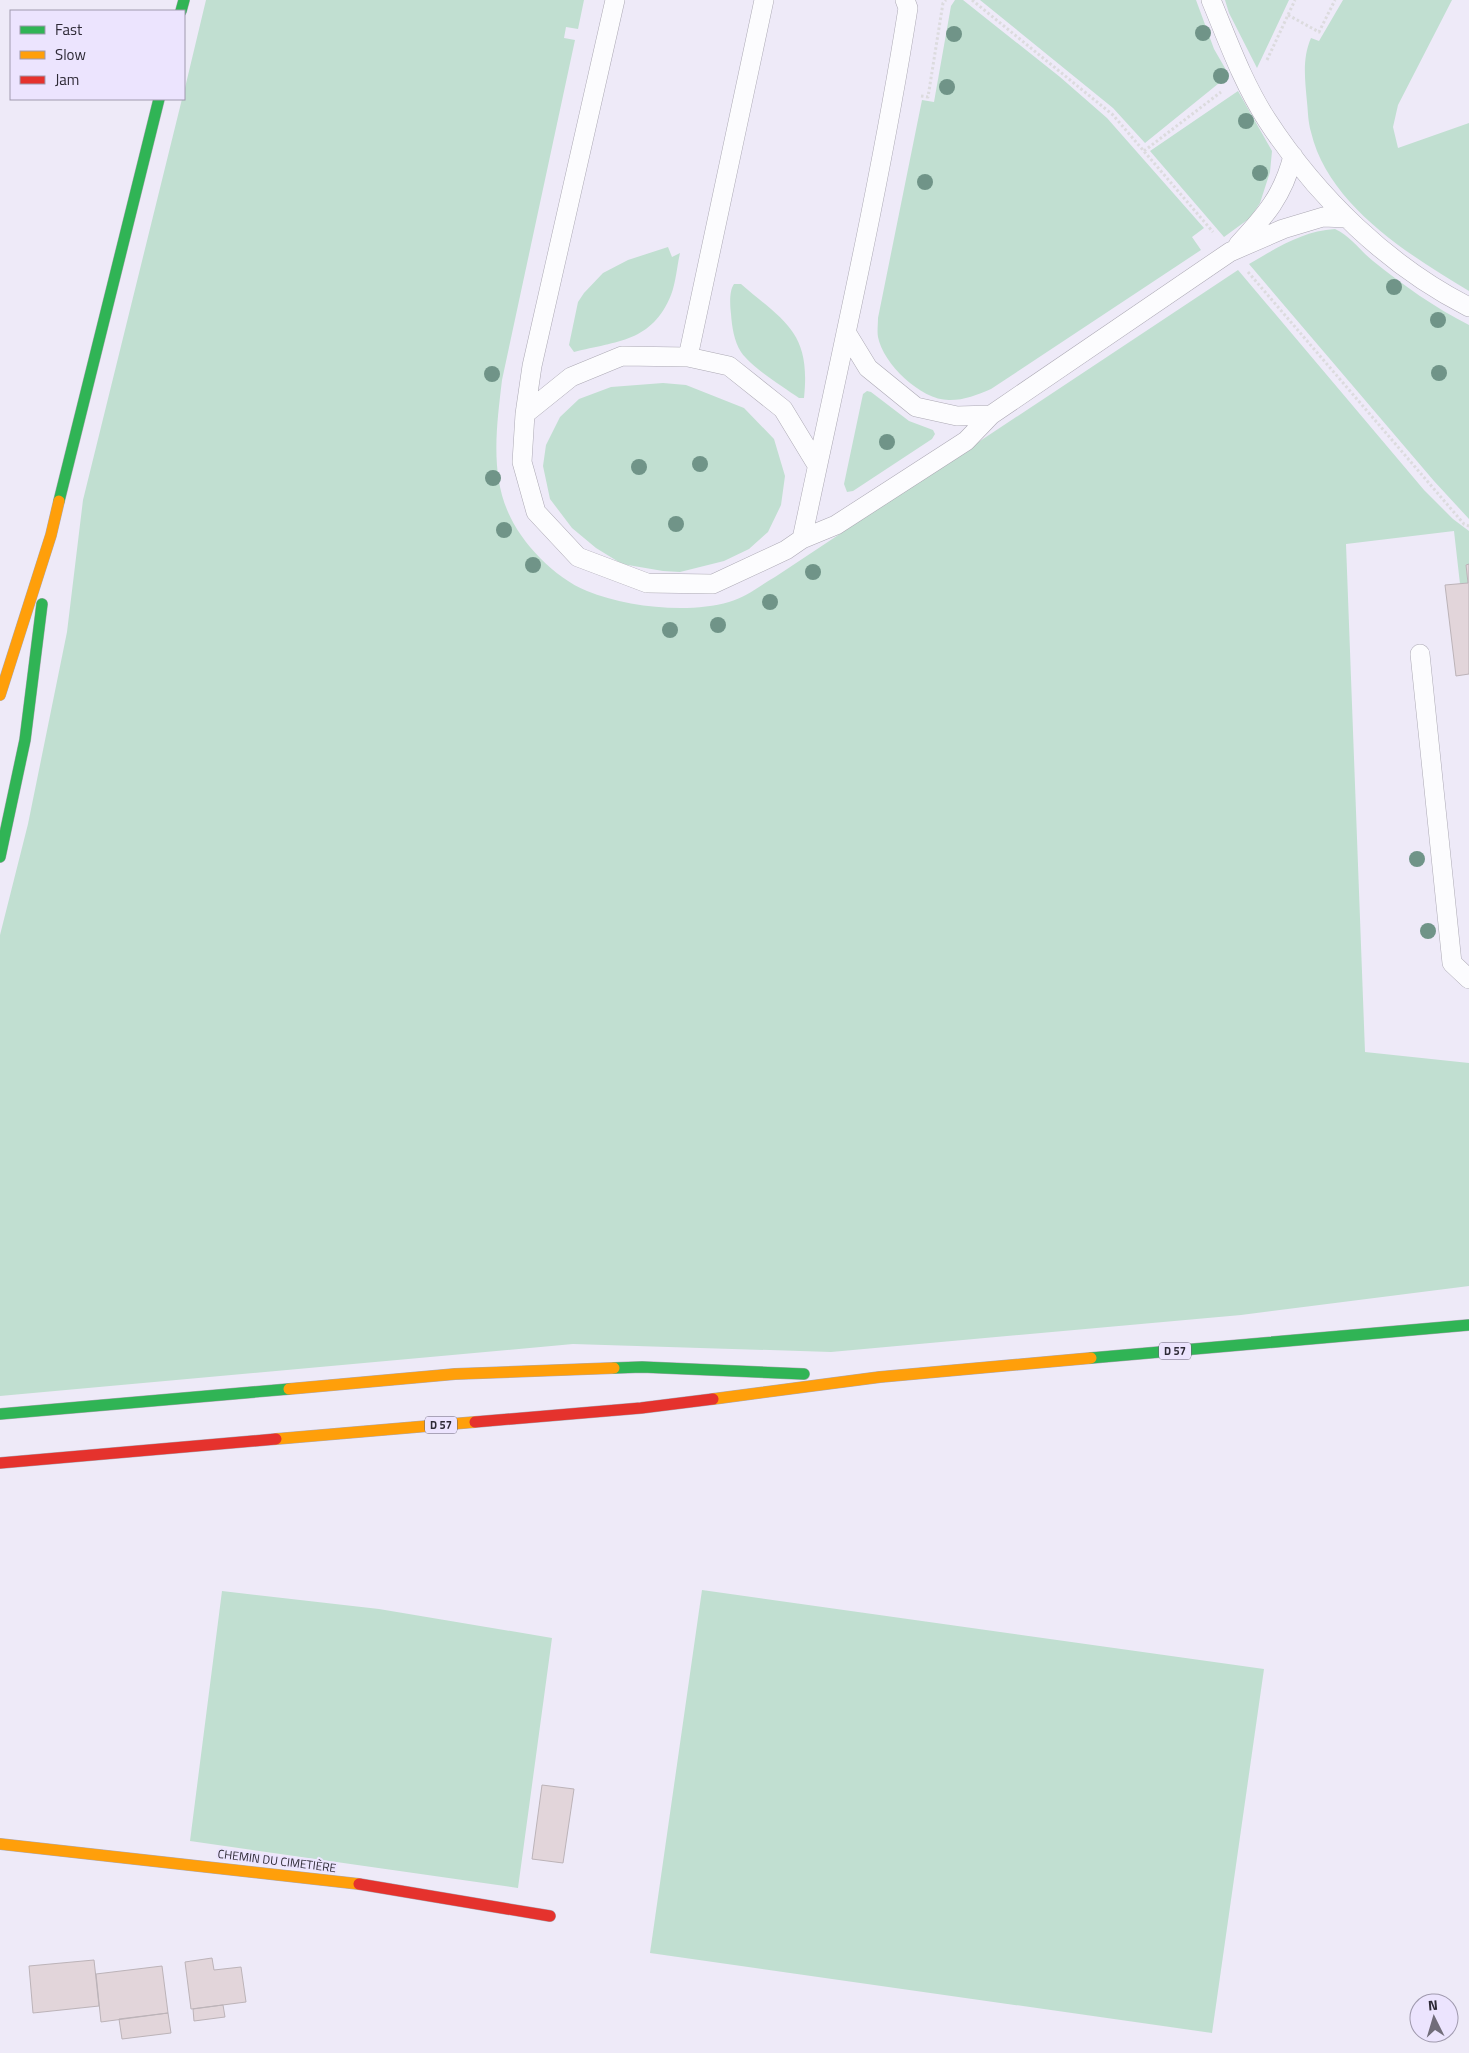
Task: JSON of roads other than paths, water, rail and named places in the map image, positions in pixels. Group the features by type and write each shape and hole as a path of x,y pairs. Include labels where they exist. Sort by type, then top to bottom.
{"main road":[{"path":"0,695 51,535 159,100"},
{"path":"0,857 25,740 51,535"},
{"name":"D 57","path":"0,1463 641,1408 880,1377 1469,1325"},
{"name":"D 57","path":"0,1414 455,1374 642,1367 880,1377"},
{"name":"CHEMIN DU CIMETIÈRE","path":"0,1844 343,1882 550,1916"}],"lane":[{"path":"615,0 532,366 525,414 522,462 536,512 578,557 647,583 713,584 786,550 802,539 836,525 966,441 991,415 1230,252 1283,229 1323,216 1347,218"},
{"path":"688,357 764,0"},
{"path":"802,539 895,91 908,8 905,0"},
{"path":"1211,0 1245,80 1267,120 1293,156 1347,218 1398,262 1469,307"},
{"path":"1230,252 1266,215 1288,176 1293,156"},
{"path":"846,332 868,368 916,407 957,416 991,415"},
{"path":"525,414 571,377 622,356 688,357 729,366 783,409 818,465"},
{"path":"1420,654 1452,963 1469,979"}]}
